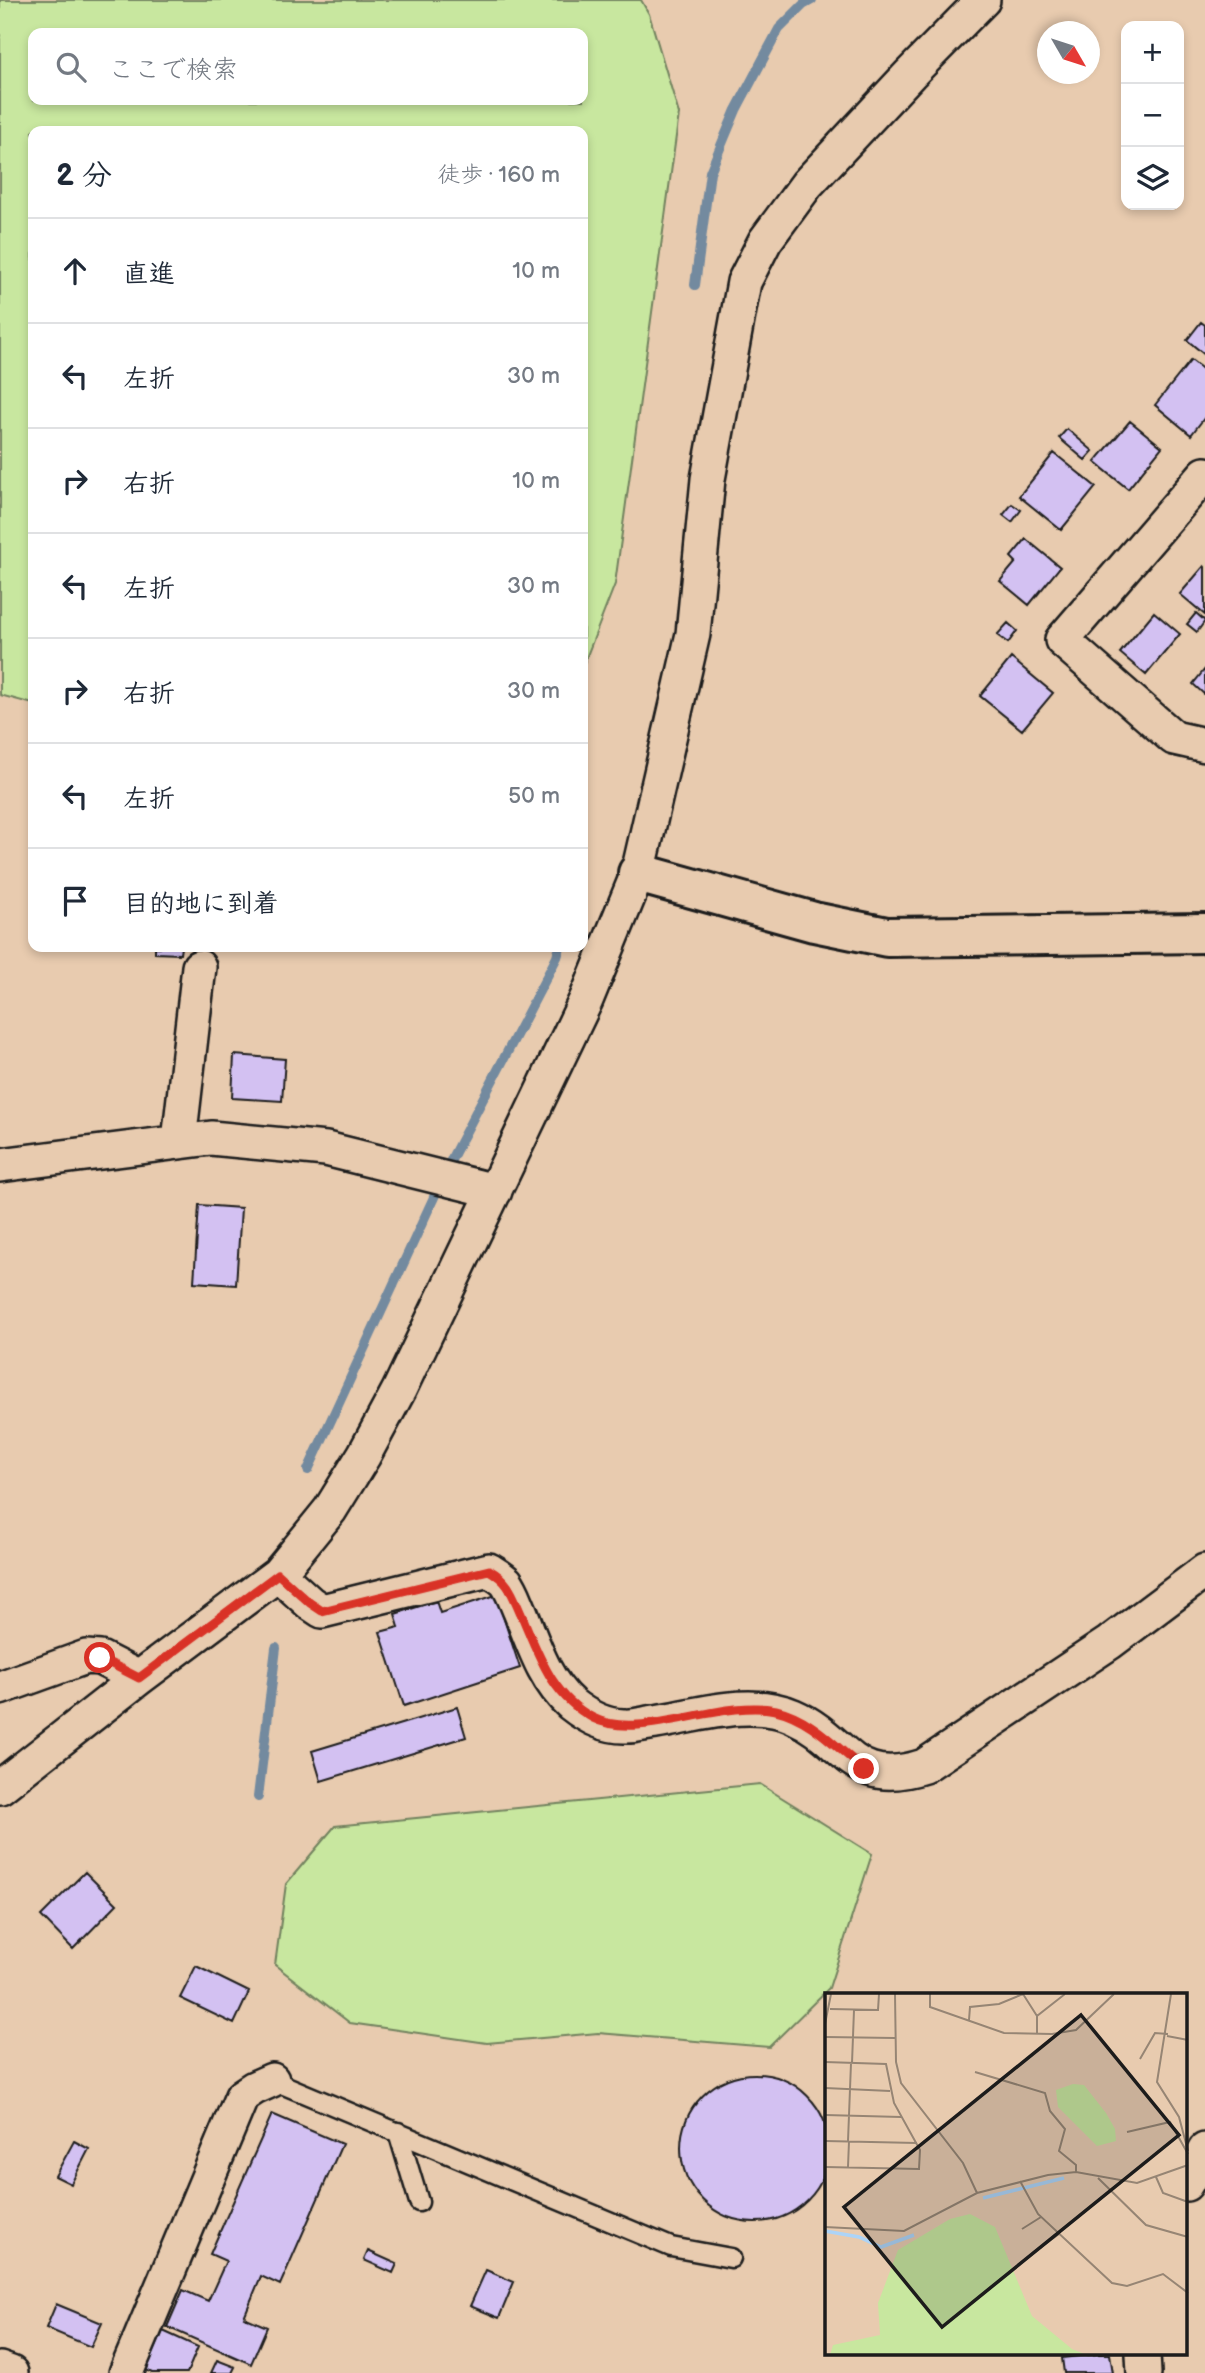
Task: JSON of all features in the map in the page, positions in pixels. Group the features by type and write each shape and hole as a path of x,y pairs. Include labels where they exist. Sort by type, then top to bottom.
{"street":[{"path":"0,1787 278,1574 330,1510 399,1391 586,1000 638,873 693,634 709,479 744,282 765,241 807,184 909,74 983,0"},
{"path":"1205,474 1062,640 1174,738 1205,745"},
{"path":"638,873 814,922 887,937 1205,933"},
{"path":"179,1141 200,967"},
{"path":"0,1165 211,1139 326,1149 495,1191"},
{"path":"278,1574 322,1611 489,1570 508,1583 548,1676 572,1704 591,1717 625,1727 744,1708 776,1710 795,1717 818,1731 864,1769 880,1773 907,1771 924,1766 1110,1643 1205,1571"},
{"path":"0,1688 86,1657 100,1658 139,1678"},
{"path":"126,2373 242,2096 272,2080"},
{"path":"1188,2180 1205,2150"},
{"path":"0,2369 11,2373"}],"lane":[{"path":"272,2080 671,2247 732,2259"},
{"path":"398,2132 419,2202"}],"green space":[{"path":"0,0 641,0 649,14 679,114 615,584 588,653 588,126 28,126 28,703 0,695"},
{"path":"760,1784 872,1854 829,1988 769,2047 598,2033 487,2043 350,2023 275,1965 286,1884 335,1826"}],"building":[{"path":"1201,322 1205,325 1205,355 1187,340"},
{"path":"1191,360 1205,371 1205,417 1191,435 1155,405"},
{"path":"1130,421 1162,447 1128,489 1095,462"},
{"path":"1067,429 1093,451 1085,460 1059,438"},
{"path":"1054,453 1096,487 1061,530 1019,496"},
{"path":"1012,504 1021,510 1012,522 1003,515"},
{"path":"1026,539 1060,567 1029,605 1000,581 1016,562 1011,557"},
{"path":"1205,567 1205,615 1180,594"},
{"path":"1154,612 1180,634 1146,675 1120,653"},
{"path":"1196,613 1205,621 1197,632 1187,624"},
{"path":"1008,623 1017,631 1008,643 997,635"},
{"path":"1011,658 1053,693 1022,730 980,696"},
{"path":"1205,669 1205,695 1193,684"},
{"path":"155,952 180,952 180,954"},
{"path":"234,1055 285,1059 282,1101 232,1098"},
{"path":"199,1205 241,1208 236,1285 194,1282"},
{"path":"496,1595 520,1668 404,1706 380,1632 399,1627 395,1614 436,1601 440,1613"},
{"path":"457,1707 466,1737 321,1781 312,1751"},
{"path":"85,1872 117,1904 73,1949 41,1916"},
{"path":"196,1966 249,1992 234,2024 180,1998"},
{"path":"741,2075 769,2075 796,2087 816,2107 823,2120 823,2176 807,2200 796,2209 769,2221 741,2221 714,2209 694,2189 682,2162 682,2134 694,2107 714,2087"},
{"path":"272,2114 342,2144 280,2285 261,2276 244,2317 267,2327 251,2364 167,2327 183,2290 208,2301 226,2261 210,2254"},
{"path":"74,2141 89,2149 71,2184 55,2176"},
{"path":"368,2251 397,2264 393,2273 364,2260"},
{"path":"486,2270 514,2282 499,2318 470,2306"},
{"path":"56,2304 102,2323 91,2347 46,2328"},
{"path":"163,2331 198,2347 187,2373 152,2373 146,2370"},
{"path":"1110,2356 1113,2373 1064,2373 1062,2358"},
{"path":"217,2360 235,2367 232,2373 211,2373"}],"waterway":[{"path":"695,285 710,172 736,110 779,29 803,5 812,0"},
{"path":"308,1470 453,1156 558,952"},
{"path":"258,1797 276,1648"}],"route":[{"path":"100,1658 139,1678 278,1574 322,1611 489,1570 508,1583 548,1676 572,1704 591,1717 625,1727 744,1708 776,1710 795,1717 818,1731 864,1769"}]}
